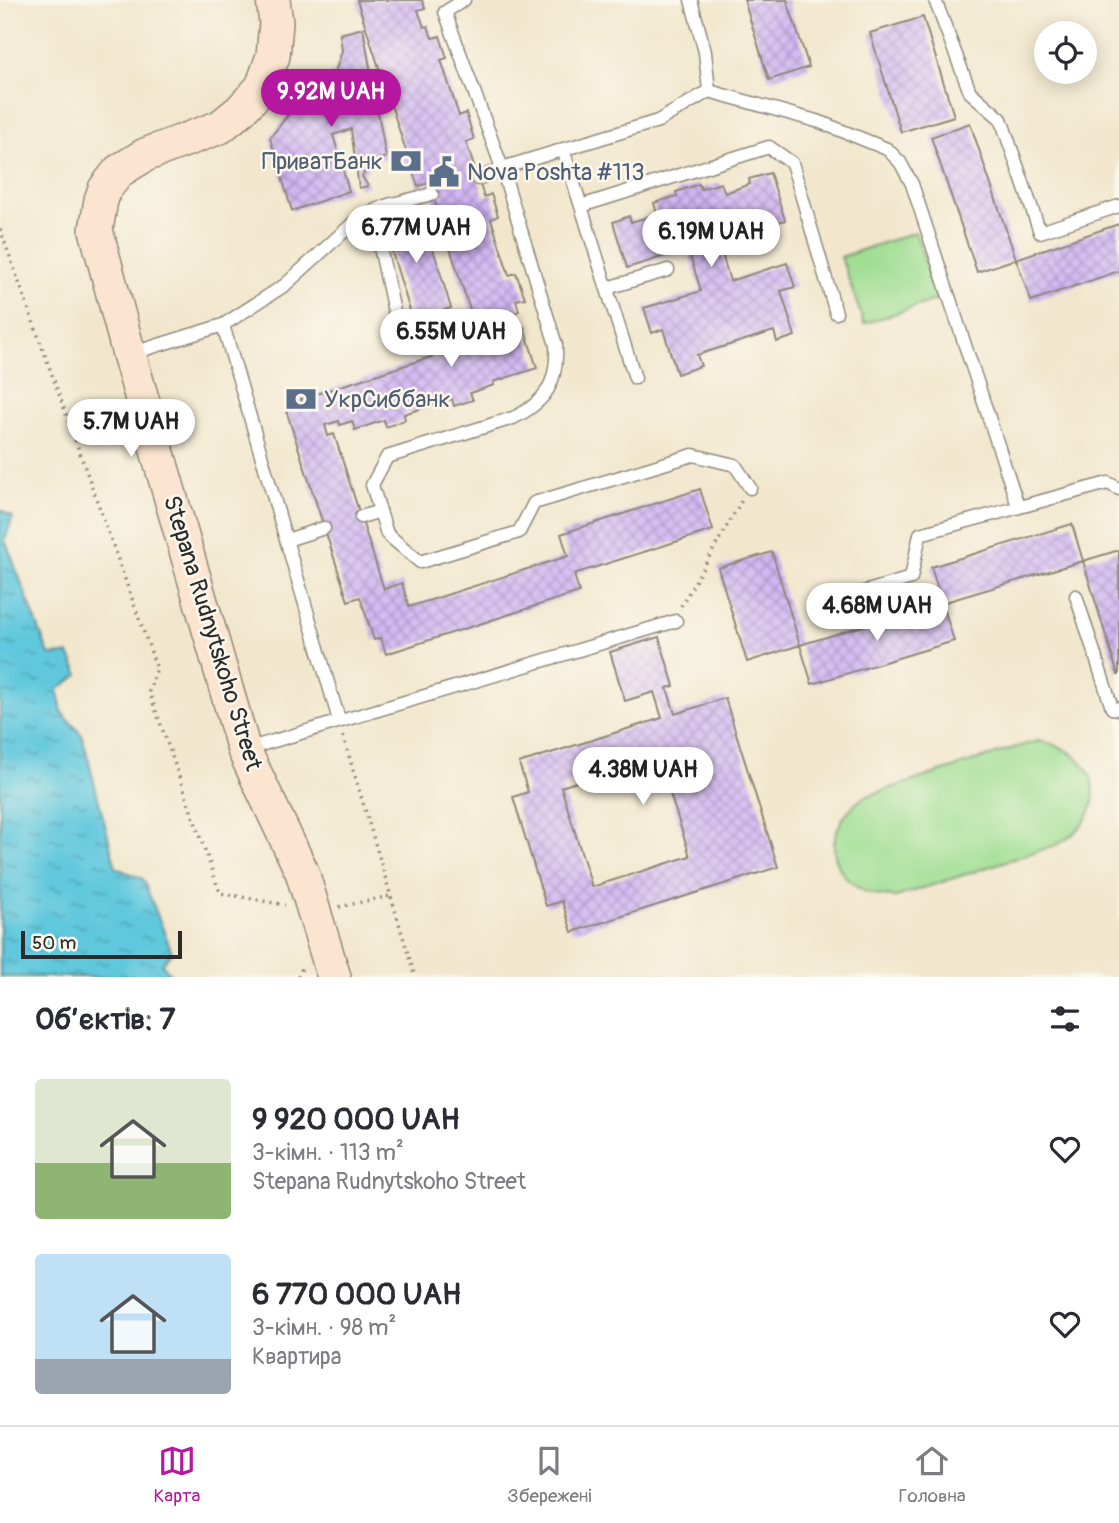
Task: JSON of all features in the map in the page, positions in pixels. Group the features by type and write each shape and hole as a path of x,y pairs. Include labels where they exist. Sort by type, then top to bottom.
{"street":[{"name":"Stepana Rudnytskoho Street","path":"273,0 276,23 274,48 262,87 241,110 220,127 133,161 111,180 101,200 96,230 129,354 244,750 302,872 334,977"}],"lane":[{"path":"464,0 446,12 502,168 556,345 557,364 552,382 543,397 529,410 513,418 387,457 372,485 387,534 420,562 519,532 534,503 692,455 735,465 750,488"},
{"path":"691,0 705,52 709,91"},
{"path":"934,0 970,92 1001,120 1040,232 1119,206"},
{"path":"478,179 502,168 658,121 709,91 820,122 887,149 900,162 912,184 1018,506"},
{"path":"581,206 769,147 792,163 836,313"},
{"path":"563,149 635,378"},
{"path":"129,354 223,325 285,285 361,216 388,205 432,194"},
{"path":"361,216 376,229 396,316"},
{"path":"607,288 668,270"},
{"path":"223,325 339,720"},
{"path":"824,604 911,578 920,534 1108,483 1119,489"},
{"path":"361,517 380,511"},
{"path":"287,540 324,528"},
{"path":"1076,596 1112,708 1119,709"},
{"path":"244,750 676,621"}],"path":[{"path":"0,229 157,669 149,691 219,893 285,905 289,917"},
{"path":"676,621 682,604 750,488"},
{"path":"339,720 415,977"},
{"path":"298,977 304,963"}],"green space":[{"path":"915,232 938,299 864,324 841,257"},
{"path":"1039,741 1060,747 1077,757 1088,771 1093,786 1093,802 1087,818 1075,833 1056,845 896,897 874,895 857,887 844,876 836,861 834,845 838,828 848,812 864,797"}],"water":[{"path":"0,510 13,517 5,540 49,655 69,654 79,675 58,689 62,713 82,735 116,868 143,879 172,952 162,964 173,977 0,977"}],"building":[{"path":"357,0 422,0 425,8 418,10 424,27 428,26 432,38 440,36 447,58 441,60 459,116 466,113 474,139 466,142 484,197 491,194 498,216 491,219 509,275 516,273 525,298 516,300 519,311 514,313 520,329 524,327 537,368 493,382 494,385 470,393 473,400 454,406 452,399 404,414 405,420 386,427 384,420 355,430 352,421 340,425 339,421 325,425 328,436 334,434 384,589 402,583 409,607 568,556 561,534 700,489 713,530 574,574 579,592 386,654 381,638 374,640 360,597 348,601 286,410 303,405 301,399 480,341 429,183 418,186 413,172 400,164 407,154"},
{"path":"744,0 787,0 809,67 769,80"},
{"path":"923,17 954,116 901,132 870,33"},
{"path":"363,28 386,157 368,168 362,176 368,186 359,188 351,129 333,135 349,191 292,211 270,138 314,82 335,72 342,51 340,34"},
{"path":"970,123 1016,259 977,272 931,137"},
{"path":"770,173 785,220 718,240 730,281 787,263 795,287 781,291 795,336 777,342 774,331 697,355 701,366 677,374 663,329 652,333 644,308 701,291 688,249 627,268 613,222 629,216 631,222 657,214 654,203 677,196 676,192 699,184 701,189 721,183 725,193 750,184 749,179"},
{"path":"388,210 405,218 423,216 451,308 413,320 381,217"},
{"path":"1119,224 1119,271 1031,301 1016,259"},
{"path":"1072,524 1083,561 942,603 931,567"},
{"path":"1119,550 1119,675 1118,675 1083,561"},
{"path":"772,552 800,645 747,662 718,568"},
{"path":"942,602 954,641 812,684 800,645"},
{"path":"659,637 674,686 667,688 675,714 725,698 778,867 572,932 562,901 546,906 513,797 528,792 519,763 662,718 654,692 625,701 610,652","holes":["658,756 690,856 592,887 561,787"]}],"place":[{"name":"ПриватБанк","path":"406,161"},
{"name":"Nova Poshta #113","path":"444,172"},
{"name":"УкрСиббанк","path":"301,399"}]}
